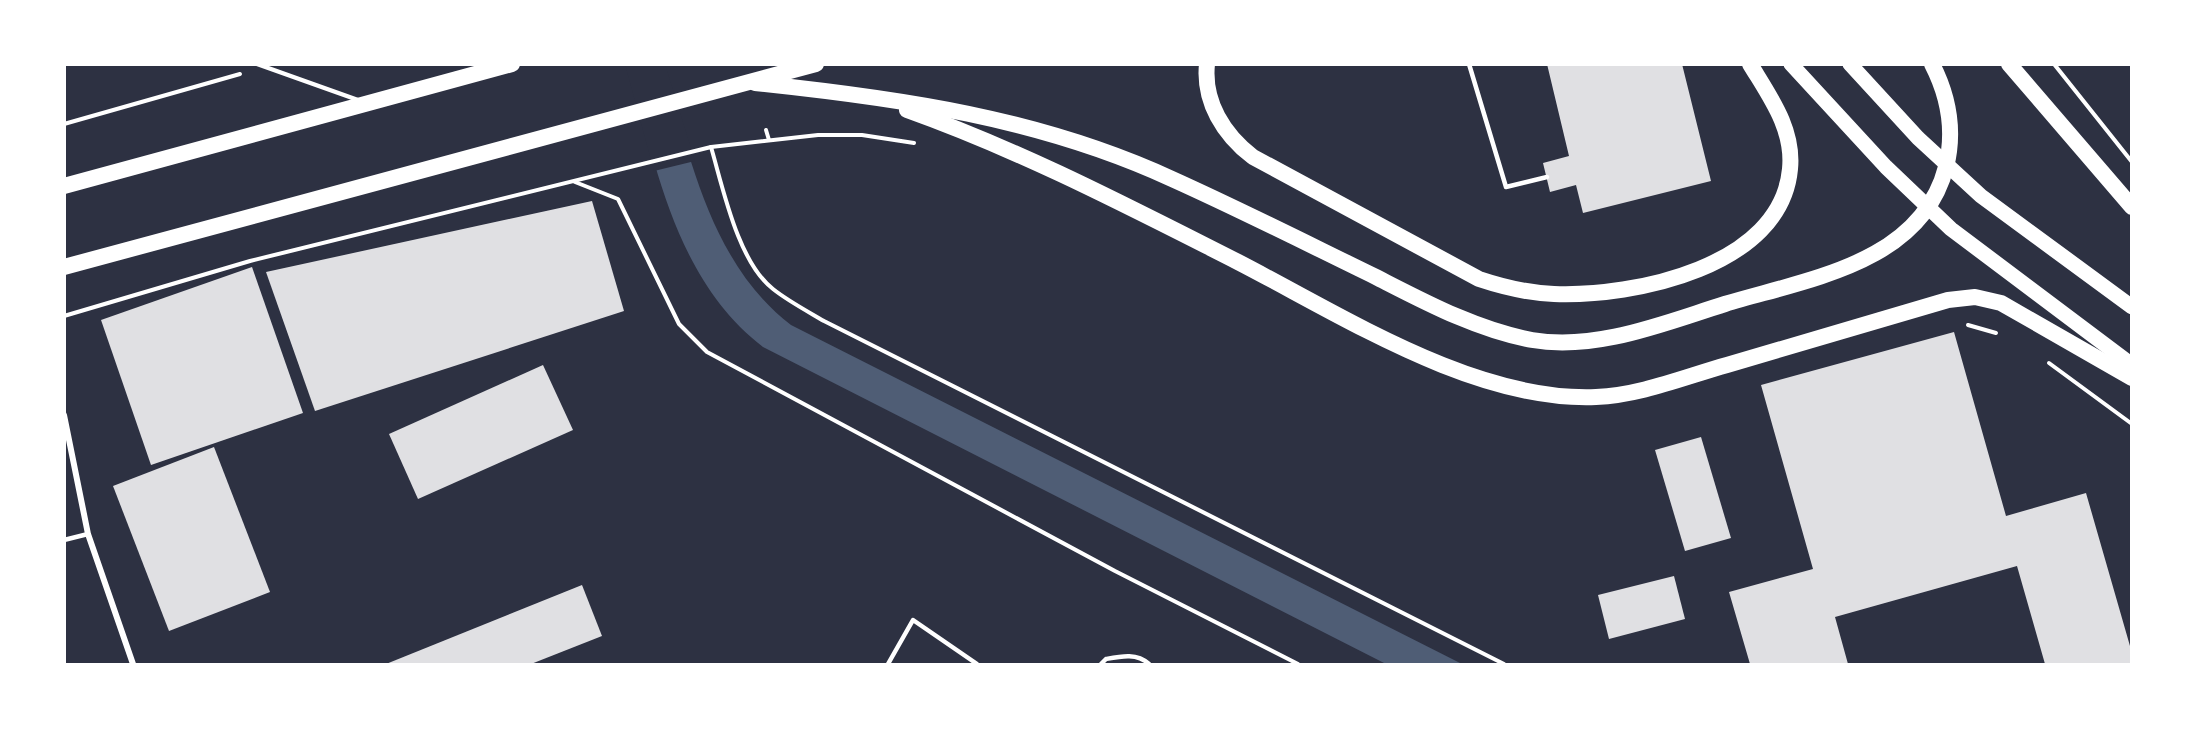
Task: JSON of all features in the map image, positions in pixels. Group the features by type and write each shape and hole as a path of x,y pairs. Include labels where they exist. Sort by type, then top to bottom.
{"highway":[{"path":"64,186 512,64"},
{"path":"64,267 685,99 755,83 816,64"},
{"path":"1207,64 1207,85 1214,110 1233,140 1253,157 1464,272 1509,288 1540,293 1585,294 1652,283 1727,257 1751,242 1772,218 1787,184 1789,150 1779,112 1750,64"},
{"path":"755,83 940,107 1055,133 1118,155 1242,212 1425,302 1502,333 1535,340 1565,342 1628,333 1852,264 1878,253 1902,238 1916,225 1936,195 1949,153 1949,111 1932,64"},
{"path":"2008,64 2132,207"},
{"path":"869,96 973,134 1076,179 1390,341 1467,375 1510,388 1574,397 1639,391 1948,300 1975,297 2014,308 2132,378"}],"main road":[{"path":"1791,64 1836,116 1951,229 2132,365"},
{"path":"1850,64 1949,169 1981,196 2132,307"}],"street":[{"path":"64,415 88,534 133,664"}],"lane":[{"path":"1469,64 1506,187 1547,177"},
{"path":"258,66 369,103"},
{"path":"64,540 88,534"},
{"path":"888,664 913,620 977,664"},
{"path":"1101,664 1106,658 1127,656 1143,659 1149,664"}],"path":[{"path":"2054,64 2132,162"},
{"path":"64,124 258,66"},
{"path":"766,130 769,140"},
{"path":"711,147 740,236 753,265 771,288 824,321 1504,664"},
{"path":"64,316 250,261 698,150"},
{"path":"574,182 618,199 679,324 707,352 1115,571 1298,664"},
{"path":"2041,357 2132,424"}],"water":[{"path":"628,65 662,65 694,171 722,240 741,271 763,300 791,325 1462,664 1386,664 763,347 733,320 709,288 689,255 660,181"}],"pier":[{"path":"625,64 665,64 695,161 654,171"}],"building":[{"path":"1547,64 1682,64 1711,181 1583,213 1576,185 1550,192 1543,163 1569,156"},
{"path":"592,201 624,311 315,411 266,272"},
{"path":"252,267 303,413 151,465 101,320"},
{"path":"1954,332 2006,516 2086,493 2132,653 2132,664 2045,664 2017,566 1835,617 1848,664 1750,664 1729,592 1813,569 1761,385"},
{"path":"543,365 573,430 418,499 389,434"},
{"path":"1701,437 1731,538 1685,551 1655,450"},
{"path":"214,447 270,592 169,631 113,486"},
{"path":"1674,576 1685,619 1609,639 1598,595"},
{"path":"582,585 602,636 531,664 386,664"}]}
